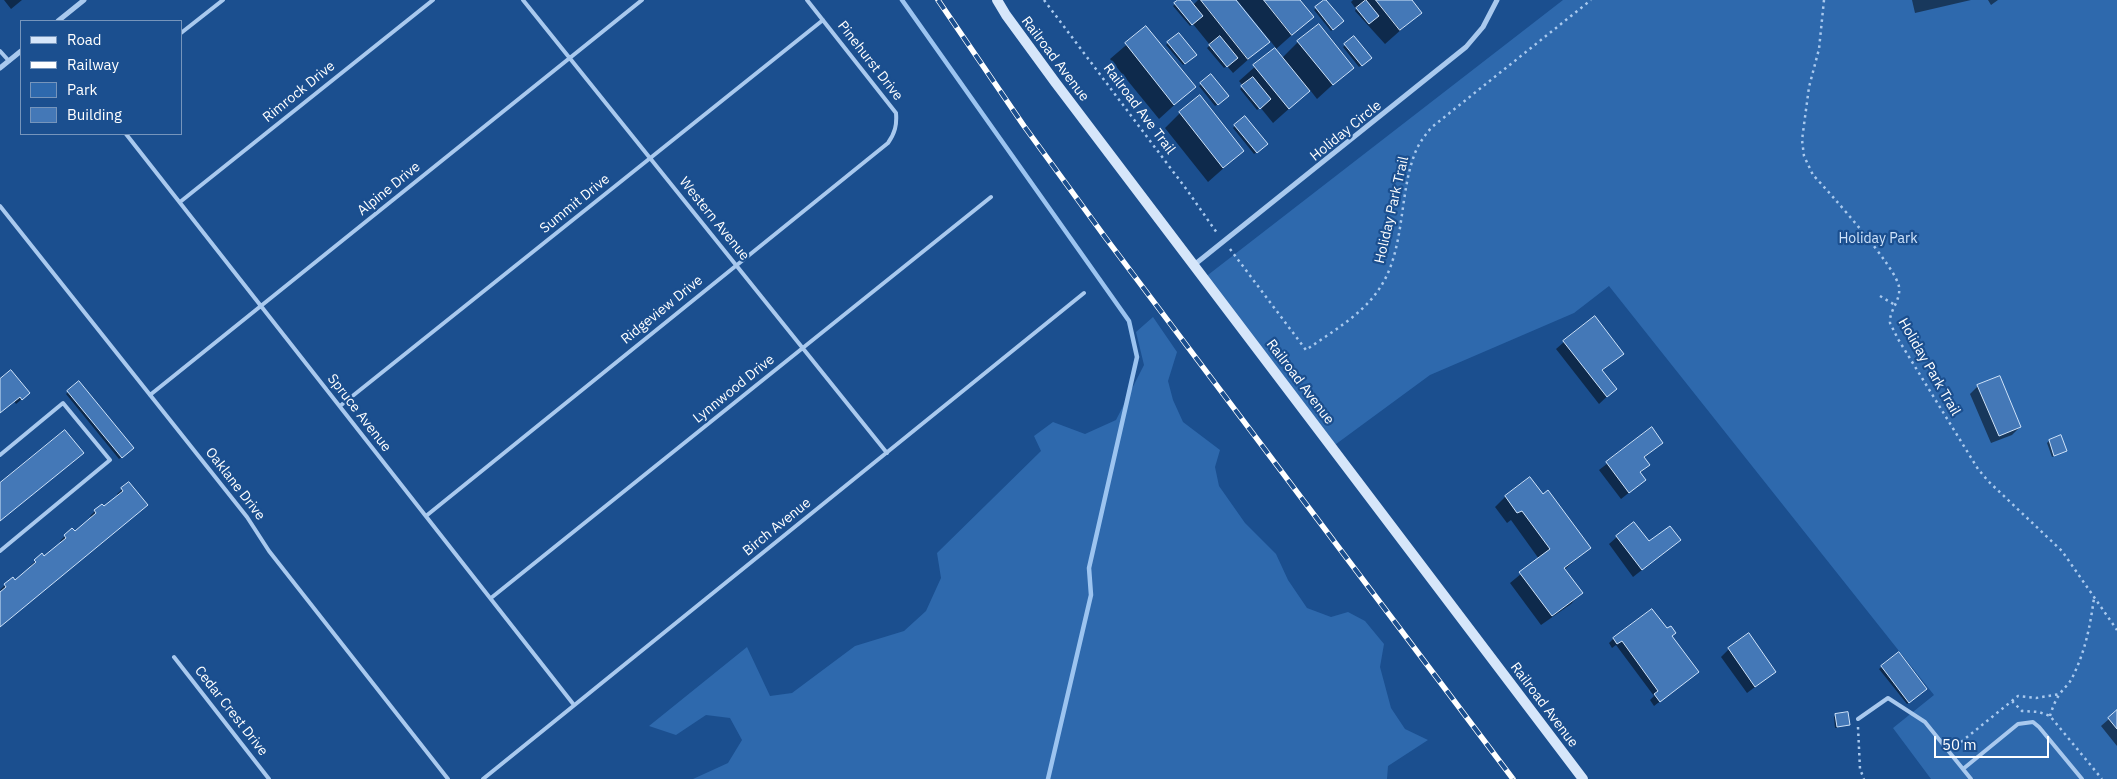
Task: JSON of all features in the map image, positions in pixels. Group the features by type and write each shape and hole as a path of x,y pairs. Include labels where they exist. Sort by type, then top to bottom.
{"main road":[{"name":"Railroad Avenue","path":"997,0 1055,82 1583,779"}],"street":[{"path":"59,20 84,0"},
{"name":"Holiday Circle","path":"1194,265 1466,47 1483,27 1497,0"},
{"path":"0,68 20,52"}],"lane":[{"path":"182,32 223,0"},
{"name":"Rimrock Drive","path":"180,202 433,0"},
{"name":"Western Avenue","path":"523,0 887,452"},
{"name":"Alpine Drive","path":"150,394 642,0"},
{"name":"Pinehurst Drive","path":"807,0 896,113"},
{"name":"Summit Drive","path":"340,406 823,20"},
{"path":"0,51 9,61"},
{"name":"Ridgeview Drive","path":"426,516 888,143 894,135 897,123 896,113"},
{"name":"Spruce Avenue","path":"127,135 574,705"},
{"name":"Lynnwood Drive","path":"491,598 991,197"},
{"name":"Oaklane Drive","path":"0,206 247,517 269,551 448,779"},
{"name":"Birch Avenue","path":"483,779 1084,293"},
{"path":"0,455 63,403 110,460 0,551"},
{"name":"Cedar Crest Drive","path":"174,657 269,779"},
{"path":"1858,719 1888,698 1925,722 1971,779"},
{"path":"1963,769 2018,724 2033,722 2040,726 2082,779"}],"path":[{"name":"Railroad Ave Trail","path":"1044,0 1187,190 1216,232"},
{"name":"Holiday Park Trail","path":"1230,249 1306,350 1353,316 1378,292 1390,267 1413,160 1421,141 1432,127 1591,0"},
{"name":"Holiday Park Trail","path":"1824,0 1819,49 1809,87 1802,140 1804,156 1813,175 1891,269 1899,286 1899,296 1889,318 1894,331 1970,457 1988,481 2062,551 2117,630"},
{"path":"1880,296 1895,305"},
{"path":"2050,716 2060,694 2070,682 2084,653 2091,628 2094,596"},
{"path":"1949,752 2018,696 2036,698 2060,694"},
{"path":"2012,701 2022,711 2039,712 2050,716 2102,779"},
{"path":"1858,719 1860,769 1864,779"}],"green space":[{"name":"Holiday Park","path":"1563,0 2117,0 2117,779 1931,779 1893,728 1934,695 1609,286 1574,313 1430,375 1332,447 1204,278"},
{"path":"1153,317 1177,352 1168,381 1173,400 1183,422 1220,450 1215,467 1219,486 1245,523 1276,554 1288,580 1307,608 1331,617 1348,612 1365,621 1384,644 1380,667 1391,708 1405,729 1428,740 1388,766 1387,779 693,779 728,763 742,740 730,718 706,715 676,735 649,726 747,647 770,696 792,693 855,646 904,631 926,611 941,578 937,553 1041,451 1034,436 1053,422 1085,434 1116,420 1144,365 1136,332"}],"building":[{"path":"1178,0 1190,0 1203,16 1192,25 1174,3"},
{"path":"1201,0 1236,0 1270,42 1248,59"},
{"path":"1264,0 1300,0 1314,17 1292,35"},
{"path":"1324,0 1344,21 1333,30 1315,7"},
{"path":"1366,0 1379,16 1369,24 1356,8"},
{"path":"1376,0 1412,0 1422,13 1400,30"},
{"path":"1319,24 1354,68 1333,85 1297,41"},
{"path":"1146,26 1196,87 1174,105 1125,43"},
{"path":"1179,33 1197,55 1185,64 1167,42"},
{"path":"1220,36 1238,58 1227,67 1209,45"},
{"path":"1354,36 1372,58 1362,66 1344,44"},
{"path":"1275,48 1310,91 1289,109 1253,65"},
{"path":"1211,74 1229,96 1218,105 1200,83"},
{"path":"1253,77 1271,99 1260,109 1241,86"},
{"path":"1200,95 1244,151 1223,168 1179,112"},
{"path":"1245,116 1268,144 1257,153 1234,125"},
{"path":"1595,316 1624,354 1602,370 1617,389 1607,397 1563,341"},
{"path":"11,370 30,393 22,400 20,397 0,413 0,379"},
{"path":"2000,376 2021,427 1999,436 1977,385"},
{"path":"79,381 134,448 122,458 67,391"},
{"path":"1652,427 1663,443 1644,457 1650,465 1640,472 1646,480 1629,493 1606,462"},
{"path":"65,430 84,453 0,521 0,483"},
{"path":"2061,435 2067,451 2054,456 2049,440"},
{"path":"1530,477 1543,494 1548,490 1591,548 1564,568 1583,593 1552,616 1519,572 1550,549 1522,511 1517,513 1505,496"},
{"path":"129,482 148,505 0,627 0,592 6,587 4,584 13,577 15,580 36,562 34,560 42,553 44,556 66,538 64,535 72,528 75,531 96,513 94,510 102,504 104,506 123,491 121,488"},
{"path":"1634,522 1649,541 1670,526 1681,540 1642,570 1616,536"},
{"path":"1652,609 1667,628 1671,626 1676,633 1672,636 1699,672 1660,702 1654,694 1658,691 1622,641 1617,644 1613,638"},
{"path":"1749,633 1776,672 1755,687 1728,648"},
{"path":"1899,652 1927,689 1909,703 1881,666"},
{"path":"2117,710 2117,729 2108,718"},
{"path":"1848,712 1850,725 1837,727 1835,714"}],"waterway":[{"path":"902,0 1129,321 1137,357 1089,568 1091,595 1048,779"}],"railway":[{"path":"938,0 1024,126 1105,237 1513,779"}]}
